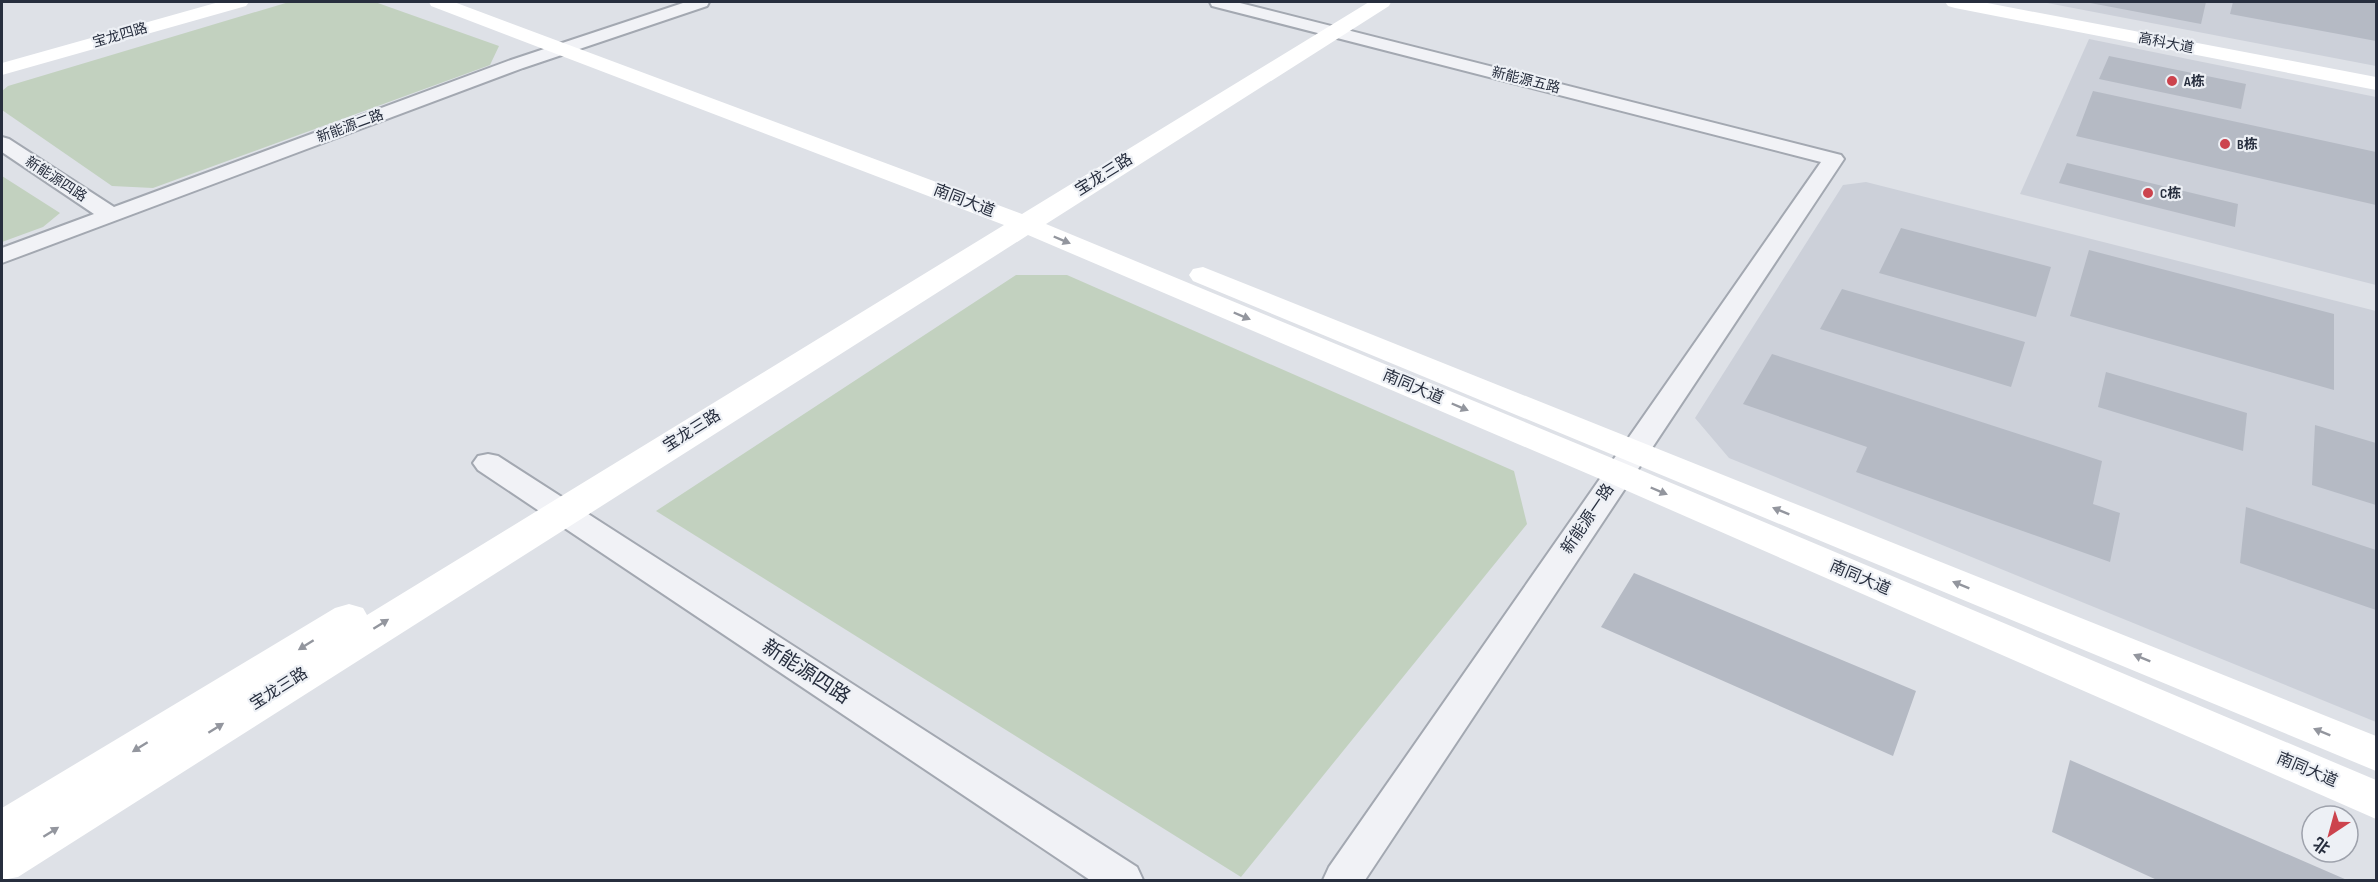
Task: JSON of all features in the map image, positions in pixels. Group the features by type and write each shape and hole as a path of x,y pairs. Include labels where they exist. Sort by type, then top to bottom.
{"main road":[{"name":"宝龙四路","path":"2,69 239,2"},
{"name":"南同大道","path":"438,2 575,44"},
{"name":"南同大道","path":"480,2 575,44 1026,214 1627,462 2376,754"},
{"name":"宝龙三路","path":"1326,29 1359,2"},
{"name":"宝龙三路","path":"2,831 553,505 1326,29 1382,2"},
{"name":"高科大道","path":"1955,2 2376,84"},
{"name":"南同大道","path":"1627,462 2376,800"},
{"name":"宝龙三路","path":"2,863 553,505"}],"street":[{"name":"新能源二路","path":"2,256 575,44 701,2"},
{"name":"新能源五路","path":"1218,2 1834,159"},
{"name":"新能源四路","path":"2,143 111,215"},
{"name":"新能源一路","path":"1343,880 1834,159"},
{"name":"新能源四路","path":"488,463 1123,880"}],"shaded area":[{"path":"2042,2 2376,2 2376,66"},
{"path":"2089,39 2376,97 2376,285 2020,194"},
{"path":"1866,182 2376,311 2376,722 1729,458 1695,418 1843,185"}],"green space":[{"path":"289,2 375,2 499,46 490,65 153,188 112,186 2,110 2,91 8,86"},
{"path":"2,176 60,213 43,227 2,242"},
{"path":"1016,275 1067,275 1514,471 1527,524 1241,877 656,511"}],"building":[{"path":"2085,2 2206,2 2201,24"},
{"path":"2233,2 2376,2 2376,41 2230,14"},
{"name":"A栋","path":"2109,56 2246,84 2241,109 2099,79"},
{"name":"B栋","path":"2093,91 2376,152 2376,205 2076,136"},
{"name":"C栋","path":"2067,163 2238,204 2235,227 2059,183"},
{"path":"1901,228 2051,267 2036,317 1879,273"},
{"path":"2089,250 2334,314 2334,390 2070,316"},
{"path":"1842,289 2025,342 2011,387 1820,329"},
{"path":"1772,354 2102,461 2093,504 2120,513 2110,562 1856,472 1867,447 1743,404"},
{"path":"2106,372 2247,413 2243,451 2098,407"},
{"path":"2315,425 2376,443 2376,505 2312,485"},
{"path":"2246,507 2376,550 2376,610 2240,563"},
{"path":"1634,573 1916,691 1893,756 1601,627"},
{"path":"2070,760 2300,860 2300,864 2310,864 2347,880 2157,880 2052,832"}],"place":[{"name":"A栋","path":"2172,81"},
{"name":"B栋","path":"2225,144"},
{"name":"C栋","path":"2148,193"}]}
